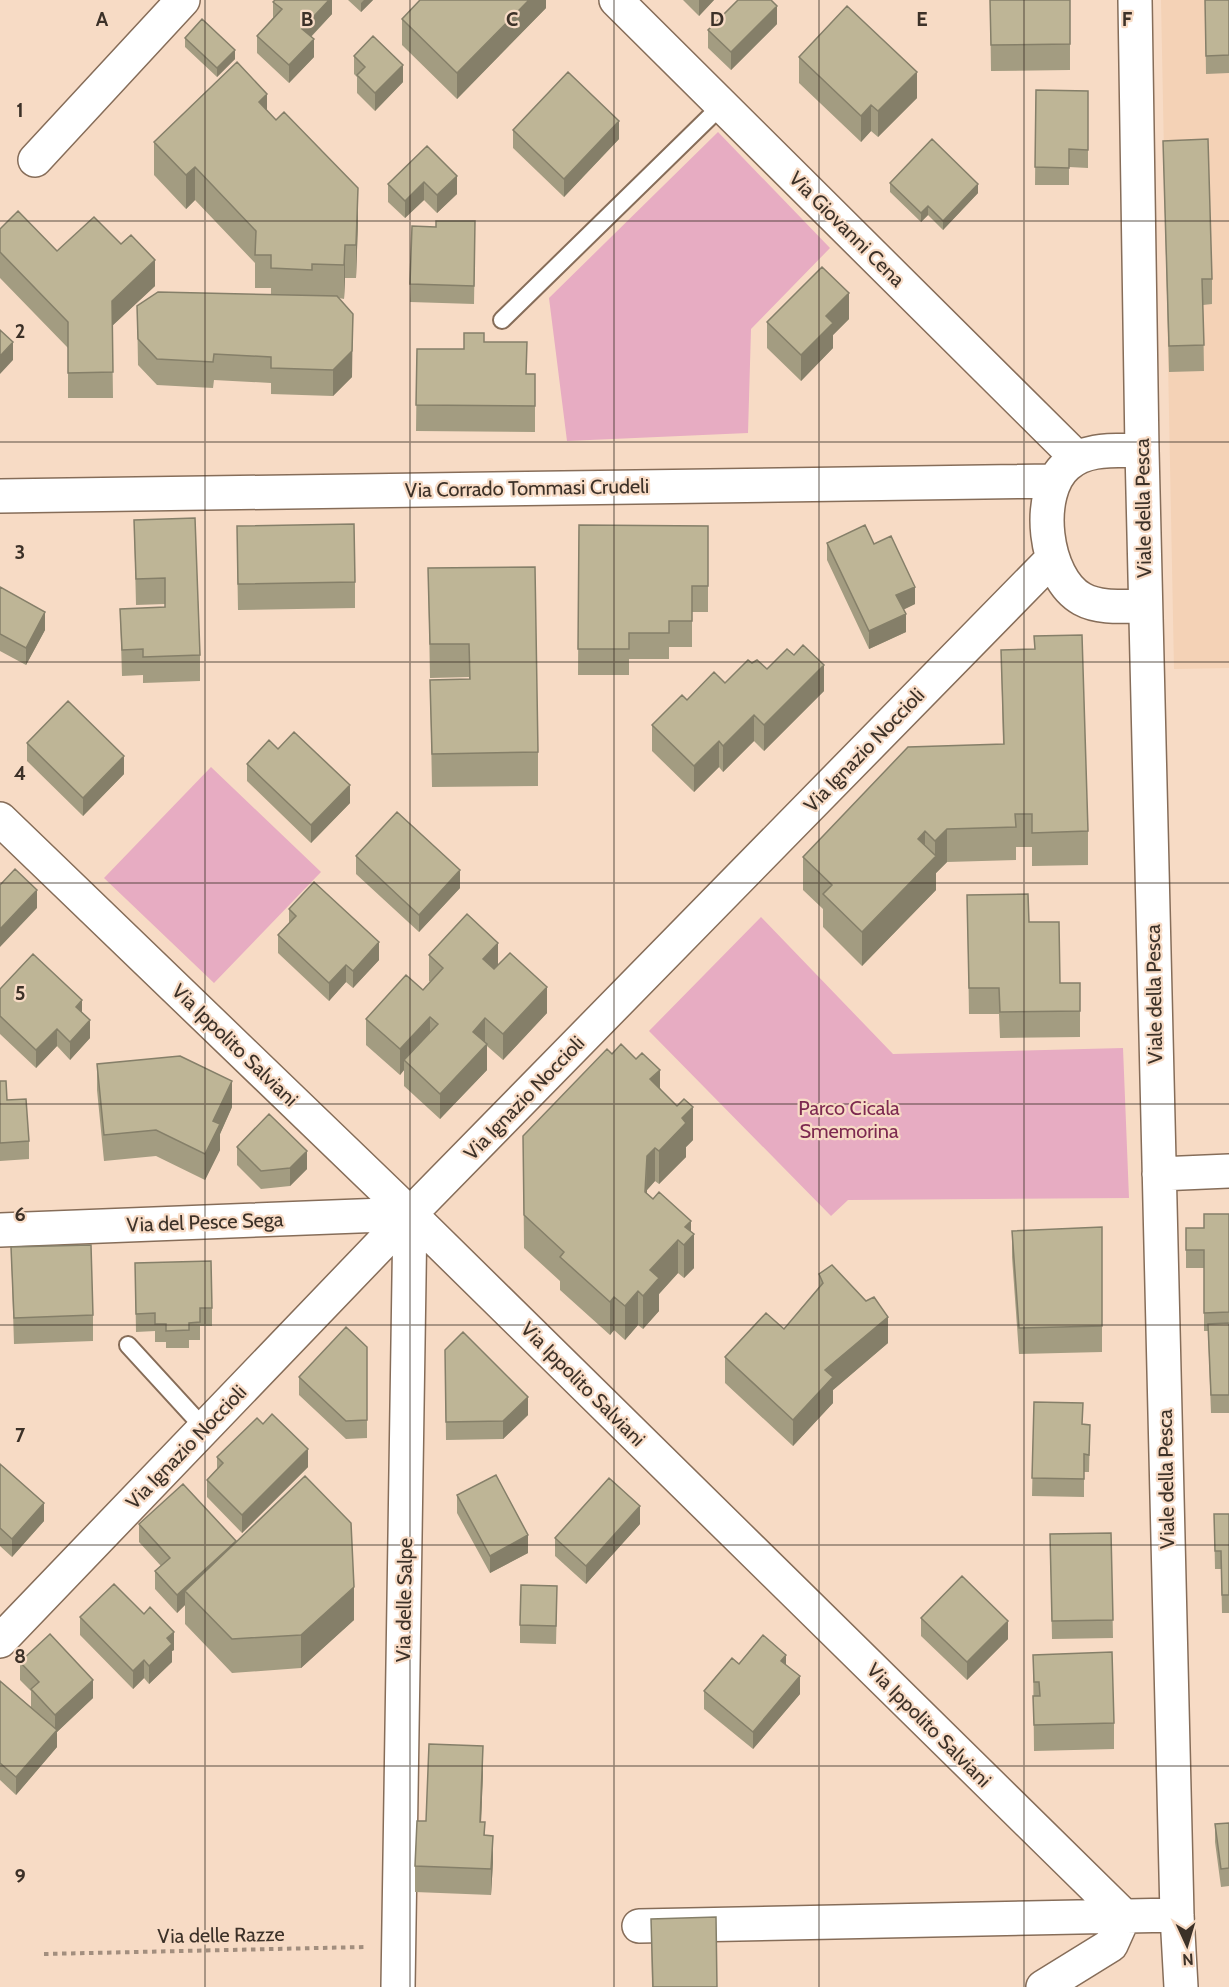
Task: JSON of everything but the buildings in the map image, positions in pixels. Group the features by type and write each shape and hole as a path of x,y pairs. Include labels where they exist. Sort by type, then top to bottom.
{"street":[{"path":"35,160 183,0"},
{"name":"Via Giovanni Cena","path":"616,0 1077,458"},
{"name":"Viale della Pesca","path":"1136,0 1145,606 1177,1915 1181,1987"},
{"path":"1142,450 1100,451 1077,458 1068,464 1054,481 1048,513 1052,559 1069,590 1084,601 1105,606 1145,606"},
{"name":"Via Corrado Tommasi Crudeli","path":"0,496 1054,481"},
{"name":"Via Ignazio Noccioli","path":"0,1641 410,1214 1052,559"},
{"name":"Via Ippolito Salviani","path":"0,819 410,1214 1124,1916"},
{"path":"1159,1174 1229,1171"},
{"name":"Via del Pesce Sega","path":"0,1230 410,1214"},
{"name":"Via delle Salpe","path":"398,1987 410,1214"},
{"path":"639,1926 1177,1915"},
{"path":"1043,1987 1111,1945 1124,1916"}],"lane":[{"path":"502,320 722,105"},
{"path":"128,1345 204,1428"}],"path":[{"name":"Via delle Razze","path":"44,1954 399,1947"}],"shaded area":[{"path":"1161,0 1229,0 1229,668 1174,669"}],"green space":[{"path":"718,132 830,248 751,329 748,433 567,441 549,298"},
{"path":"211,767 321,872 214,983 104,878"},
{"name":"Parco Cicala Smemorina","path":"761,917 893,1054 1123,1048 1129,1198 848,1200 831,1216 649,1031"}]}
